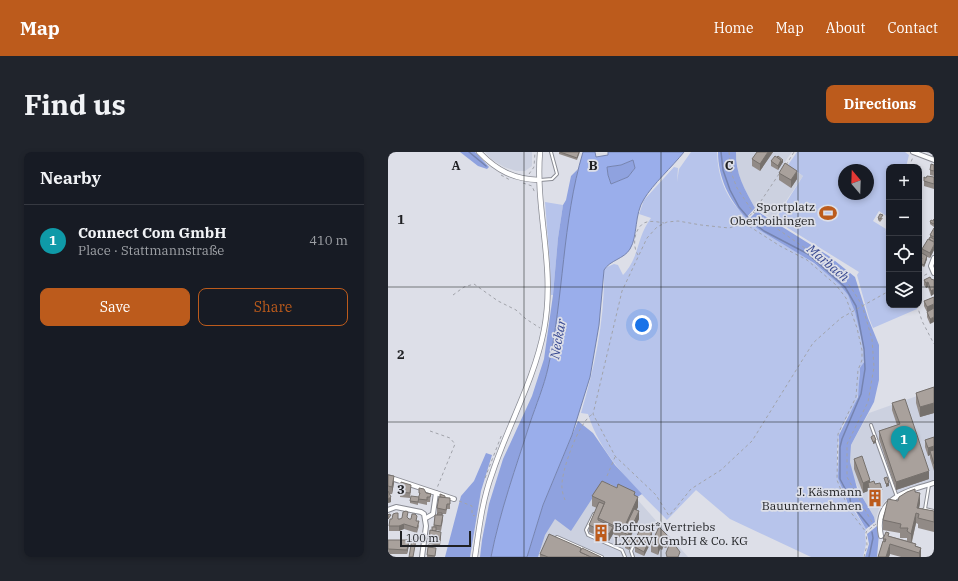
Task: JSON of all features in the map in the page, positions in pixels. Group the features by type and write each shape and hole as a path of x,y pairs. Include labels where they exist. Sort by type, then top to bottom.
{"street":[{"path":"479,152 494,167 506,174 539,180"},
{"path":"475,557 480,519 492,474 530,379 548,300 548,272 539,180 540,152"},
{"path":"915,152 934,160"},
{"path":"933,271 931,266 934,258"},
{"path":"388,477 454,499"},
{"path":"881,536 880,522 883,510 897,497 932,484"},
{"path":"426,518 433,514 436,493"},
{"path":"388,510 396,507 421,512 426,518 422,557"}],"lane":[{"path":"539,180 552,179 557,174 552,152"},
{"path":"871,425 897,497"},
{"path":"923,515 922,512 925,509 932,484"},
{"path":"925,509 934,511"},
{"path":"594,514 586,530 588,534 622,550 625,557"},
{"path":"553,536 602,557"},
{"path":"633,557 631,551 637,537"}],"path":[{"path":"530,173 534,167 535,152"},
{"path":"729,152 731,172 737,188 753,212 815,255 850,286 862,305 872,339 874,367 868,402 847,444 847,477 874,526"},
{"path":"785,165 794,152"},
{"path":"910,164 915,152"},
{"path":"639,256 635,251 634,244 637,230 644,223 650,221 665,223 678,221 729,228 743,223 753,212 781,171"},
{"path":"529,185 532,186 536,199"},
{"path":"565,500 562,487 570,452 583,422 593,414 622,291 647,238 657,227 665,223"},
{"path":"743,223 780,246 807,260 836,285 846,298 853,311 862,350 862,360 858,370 856,397 838,434 837,480 848,510 866,532 868,545 864,557"},
{"path":"922,277 933,271"},
{"path":"453,295 464,287 474,284 498,301 516,310 541,329"},
{"path":"593,414 615,456 656,495 669,516 691,489 721,470 752,441 813,343 853,311 886,292"},
{"path":"918,308 922,321 934,344"},
{"path":"430,431 450,438 455,444 436,493"},
{"path":"484,483 503,432"},
{"path":"607,476 615,456"},
{"path":"454,499 472,506 472,515 476,517 477,510"},
{"path":"866,532 880,522"}],"shaded area":[{"path":"460,152 475,152 489,167 487,169 478,166"},
{"path":"485,152 532,152 532,166 525,171 516,171 504,167 491,159"},
{"path":"691,152 717,152 720,176 729,196 741,212 756,225 827,274 844,289 851,301 861,336 864,360 859,374 858,395 840,431 837,464 840,483 850,509 855,512 866,529 866,544 863,557 811,557 730,519 696,490 667,520 621,472 594,430 588,414 581,413 591,378 601,324 604,270 614,264 618,265 623,275 632,261 646,225 651,218 639,214 644,200 674,167 678,168 677,182 679,169"},
{"path":"718,152 736,152 739,174 744,188 755,208 746,218 734,204 722,179"},
{"path":"736,152 792,152 784,163 803,176 773,220 755,208 742,184 735,162"},
{"name":"Sportplatz Oberboihingen","path":"797,152 905,152 909,155 907,164 886,164 886,216 879,211 873,221 886,229 883,234 886,230 886,308 917,309 873,328 857,275 859,272 775,220 803,176 788,165"},
{"path":"633,160 635,168 628,177 611,184 607,167 621,165"},
{"path":"578,169 557,318 546,375 509,489 491,557 480,557 489,504 503,459 532,396 544,359 563,205 566,200 571,176"},
{"path":"545,202 563,205 558,238 553,295 551,295"},
{"path":"757,211 829,256 855,277 868,318 879,345 879,380 874,402 851,445 850,462 857,488 874,517 875,522 866,529 856,512 850,509 838,478 839,435 858,397 860,368 864,362 864,349 855,312 848,295 840,285 814,263 758,229 748,220"},
{"path":"934,390 934,481 911,487 885,501 879,509 875,522 852,475 850,462 851,445 869,413"},
{"path":"578,421 593,433 615,465 642,494 636,498 610,484 599,488 571,531 555,519 545,535 538,557 527,557 543,505"},
{"path":"486,453 492,455 481,491 470,557 445,557 461,496 474,481"},
{"path":"610,484 636,498 688,557 538,557 545,534 555,518 599,488"},
{"path":"877,526 879,534 877,557 865,557 869,544 867,534"}],"water":[{"name":"Neckar","path":"583,152 595,152 596,157 608,155 608,152 684,152 652,187 644,199 639,211 634,238 630,249 604,270 599,325 590,377 572,435 543,505 527,557 491,557 509,489 548,368 576,178","holes":["633,160 635,168 628,177 611,184 607,167 621,165"]}],"building":[{"path":"560,152 579,152 577,158"},
{"path":"757,152 768,152 760,164 752,159"},
{"path":"775,156 781,160 778,166 771,161"},
{"path":"785,163 797,171 791,180 779,173"},
{"path":"931,164 934,165 934,171 930,170"},
{"path":"927,176 934,177 934,184 924,181 924,177 926,178"},
{"path":"880,214 883,215 880,219 878,218"},
{"path":"934,228 934,237 930,235"},
{"path":"930,237 934,239 934,242 929,239"},
{"path":"928,239 934,242 930,253 922,249"},
{"path":"922,253 927,256 924,265 922,264"},
{"path":"930,277 934,281 934,289 931,291 928,282 926,283 924,280"},
{"path":"934,297 934,304 927,307 924,301"},
{"path":"934,308 934,317 930,319 927,312"},
{"path":"934,387 934,403 920,407 916,393"},
{"path":"905,399 929,471 896,482 879,431 900,424 892,403"},
{"path":"874,435 876,440 873,442 871,437"},
{"path":"934,437 934,446 928,448 925,440"},
{"path":"934,450 934,464 930,451"},
{"path":"862,456 870,480 863,483 854,459"},
{"path":"388,475 394,476 392,487 388,486"},
{"path":"887,477 889,483 886,484 884,478"},
{"path":"602,481 617,488 618,484 635,492 634,495 638,497 623,530 598,518 605,502 592,496"},
{"path":"874,481 875,484 880,483 882,490 870,494 868,483"},
{"path":"401,482 411,485 410,493 400,492"},
{"path":"419,488 424,489 426,493 431,494 430,497 427,497 427,500 418,499 420,493"},
{"path":"915,489 915,492 920,493 917,508 934,511 934,522 918,518 919,514 916,513 911,534 907,531 908,528 900,528 901,524 883,520 888,499 898,501 899,497"},
{"path":"388,491 391,497 388,499"},
{"path":"440,494 445,496 445,498 440,497"},
{"path":"411,496 419,497 418,502 410,501"},
{"path":"439,497 450,498 450,504 447,504 446,510 437,508"},
{"path":"599,502 604,504 598,520 613,527 609,534 589,525"},
{"path":"634,509 639,511 628,535 623,532"},
{"path":"403,512 408,512 407,517 409,519 411,519 412,514 417,516 416,521 419,521 417,528 404,524 399,526 389,526 390,519 392,519 393,514 398,513 398,519 400,519 402,518"},
{"path":"435,515 443,515 441,526 434,525"},
{"path":"432,527 436,527 436,531 432,531"},
{"path":"641,527 652,532 647,543 636,538"},
{"path":"659,527 668,536 666,541 663,540 660,542 658,547 651,544"},
{"path":"430,530 441,532 440,541 429,539"},
{"path":"886,532 889,533 888,536 916,544 915,546 921,548 919,553 890,544 886,557 878,557 883,541 885,542 886,539 883,539"},
{"path":"549,534 581,548 580,552 591,557 548,557 540,554"},
{"path":"628,537 632,539 629,545 625,543"},
{"path":"412,539 416,540 413,557 409,557"},
{"path":"388,540 409,540 407,550 388,549"},
{"path":"671,540 680,552 678,557 667,557 666,553"},
{"path":"638,541 647,545 644,552 635,547"},
{"path":"428,547 436,548 435,556 427,555"},
{"path":"582,548 601,557 591,557 580,552"}],"waterway":[{"path":"469,152 486,166"},
{"name":"Marbach","path":"721,152 723,170 730,190 739,207 752,222 764,231 808,254 845,287 856,306 864,349 865,369 861,394 840,447 840,479 850,498 851,506 869,526"},
{"name":"Marbach","path":"869,557 873,538 872,532"}],"place":[{"name":"Sportplatz Oberboihingen","path":"828,213"},
{"name":"Connect Com GmbH","path":"904,459"},
{"name":"J. Käsmann Bauunternehmen","path":"875,498"},
{"name":"Bofrost* Vertriebs LXXXVI GmbH & Co. KG","path":"601,533"}]}
